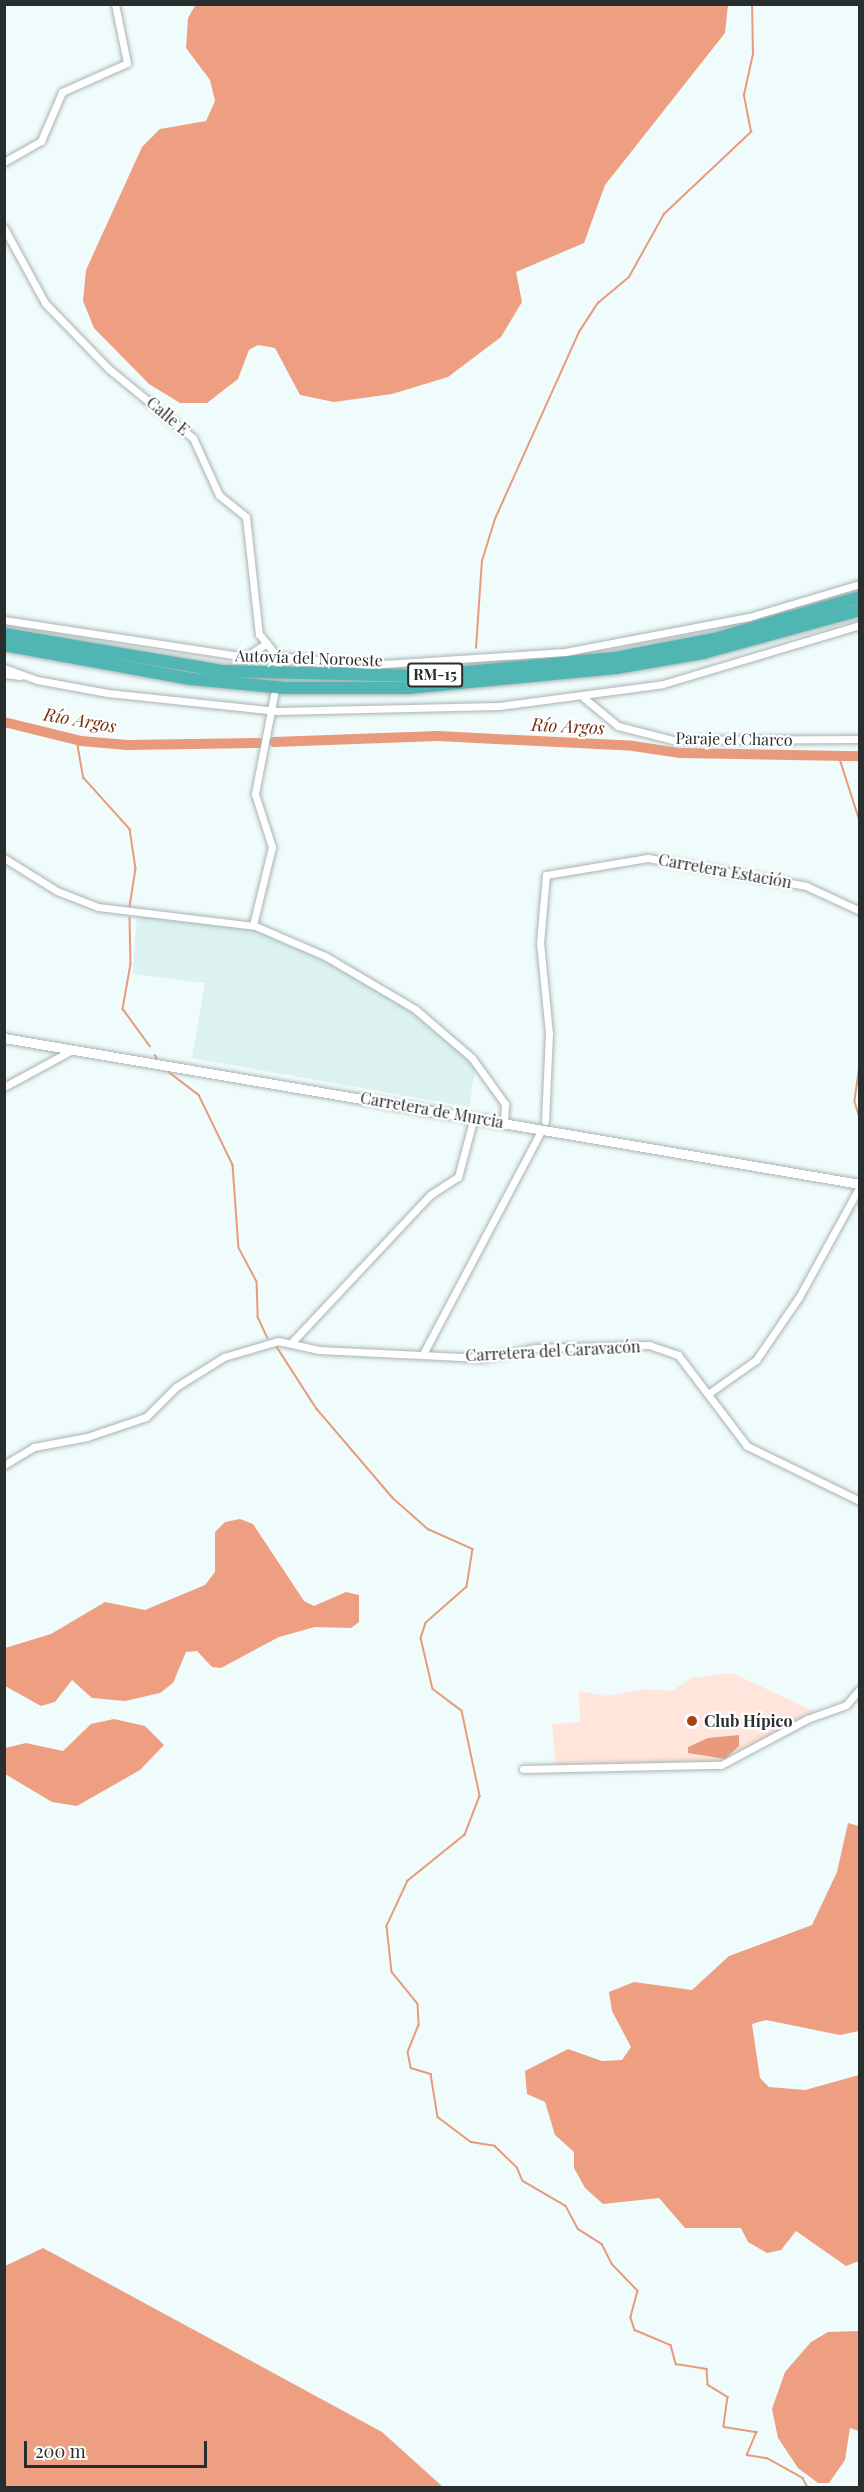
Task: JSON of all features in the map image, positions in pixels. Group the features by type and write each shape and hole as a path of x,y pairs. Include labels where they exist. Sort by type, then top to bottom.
{"highway":[{"name":"Autovía del Noroeste","path":"4,634 222,671 424,676 615,658 714,639 860,597"},
{"name":"Autovía del Noroeste","path":"4,645 192,679 286,688 408,688 616,668 703,652 860,610"}],"main road":[{"name":"Carretera de Murcia","path":"4,1038 504,1122 543,1125 860,1185"}],"street":[{"path":"4,162 41,141 62,92 127,63 115,4"},
{"name":"Calle E","path":"4,228 45,303 109,369 194,438 219,495 246,517 259,634 277,656"},
{"path":"278,667 277,656 369,665 565,652 749,617 860,584"},
{"path":"4,620 246,657 267,643"},
{"path":"4,674 26,676 118,694 273,710 354,712 584,698 692,678 860,625"},
{"path":"4,668 26,676"},
{"path":"254,926 251,915 272,847 255,794 273,710 274,695"},
{"name":"Paraje el Charco","path":"584,698 618,726 674,740 860,739"},
{"path":"4,858 57,891 98,907 254,926 314,950 415,1009 472,1058 504,1104 504,1122"},
{"name":"Carretera Estación","path":"543,1125 549,1034 540,943 545,875 648,858 806,886 860,911"},
{"path":"4,1087 74,1049"},
{"path":"4,1465 34,1447 87,1437 146,1417 177,1387 224,1357 293,1341 430,1195 458,1178 474,1117"},
{"path":"423,1354 543,1125"},
{"path":"708,1394 756,1360 799,1297 860,1185"},
{"name":"Carretera del Caravacón","path":"293,1341 319,1350 482,1358 536,1348 657,1346 678,1355 752,1450 860,1501"},
{"path":"523,1769 721,1765 846,1705 860,1689"}],"shaded area":[{"path":"196,4 728,5 725,33 605,185 584,243 516,272 522,302 501,337 448,377 392,394 334,402 300,395 275,348 258,345 249,350 238,379 207,403 180,403 149,384 94,328 83,301 86,270 142,147 160,129 206,121 215,101 210,80 186,48 188,18"},
{"path":"137,913 254,926 405,1002 476,1064 469,1107 192,1058 205,983 133,974"},
{"path":"240,1519 253,1524 304,1601 314,1606 346,1592 359,1595 359,1622 351,1628 315,1627 279,1637 221,1668 212,1667 197,1651 186,1652 173,1683 160,1693 125,1701 92,1698 72,1680 55,1702 41,1706 5,1686 5,1648 51,1634 105,1602 145,1610 205,1585 215,1572 215,1532 225,1522"},
{"name":"Club Hípico","path":"732,1673 816,1712 721,1765 556,1769 552,1724 580,1722 579,1691 607,1696 645,1689 672,1691 691,1678"},
{"path":"114,1719 145,1726 164,1745 140,1770 77,1806 52,1802 5,1774 5,1748 26,1743 63,1751 91,1724"},
{"path":"739,1735 739,1746 725,1759 688,1753 688,1747 708,1738"},
{"path":"848,1823 859,1826 859,2031 840,2035 766,2020 752,2024 760,2078 769,2087 805,2090 859,2075 859,2261 846,2266 796,2231 781,2250 767,2253 748,2242 741,2228 685,2228 659,2198 603,2204 585,2188 574,2168 574,2152 555,2135 545,2102 527,2094 525,2071 568,2049 602,2061 622,2060 631,2047 612,2011 609,1992 634,1982 692,1990 729,1956 812,1925 837,1872"},
{"path":"43,2248 382,2432 443,2487 5,2487 5,2266"},
{"path":"859,2331 859,2431 850,2428 845,2460 829,2483 818,2483 798,2468 778,2438 772,2409 785,2372 811,2342 828,2332"}],"waterway":[{"path":"476,648 482,561 495,519 579,332 598,303 629,277 664,214 751,132 744,95 753,54 752,4"},
{"name":"Río Argos","path":"4,722 81,741 127,745 259,743"},
{"name":"Río Argos","path":"274,742 438,736 633,746 680,753 860,756"},
{"path":"77,740 84,778 130,829 136,869 130,907"},
{"path":"839,756 860,821"},
{"path":"130,918 131,964 123,1009 150,1046"},
{"path":"860,964 860,1009"},
{"path":"860,1065 855,1102 860,1118"},
{"path":"165,1069 199,1095 233,1165 239,1248 257,1282 258,1317 268,1338"},
{"path":"277,1347 317,1409 393,1498 428,1529 473,1549 467,1587 426,1623 421,1638 433,1689 462,1711 480,1796 465,1835 408,1881 387,1926 392,1972 418,2004 419,2025 408,2052 411,2068 431,2074 438,2117 471,2142 495,2146 517,2167 523,2181 566,2206 578,2229 602,2244 612,2264 638,2291 631,2318 635,2330 671,2345 676,2364 707,2369 708,2385 728,2397 724,2427 757,2432 747,2455 767,2458 803,2478 808,2488"}],"place":[{"name":"Club Hípico","path":"692,1721"}]}
